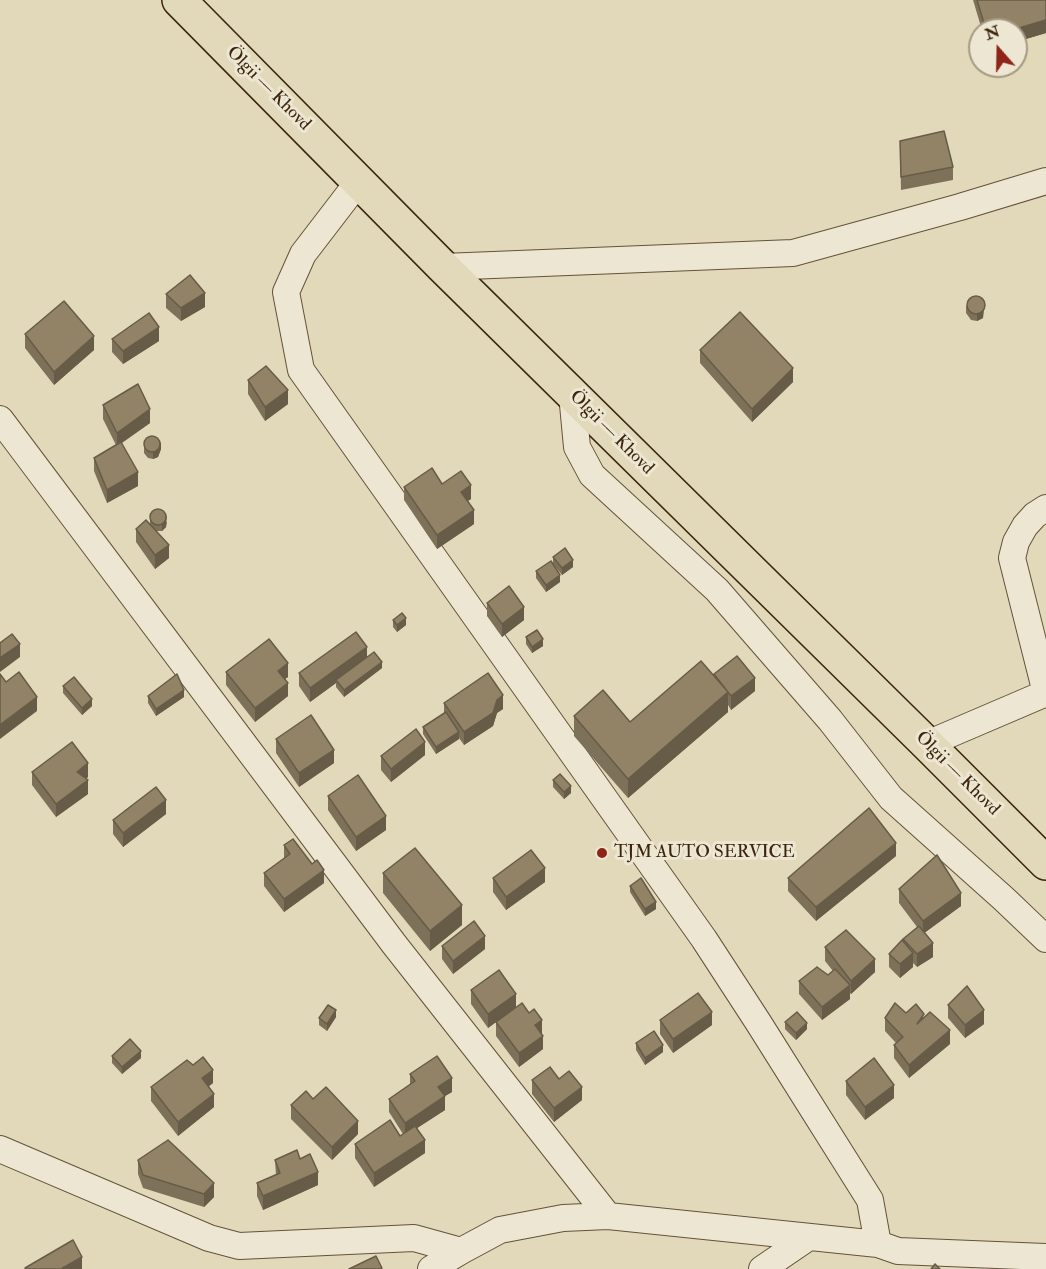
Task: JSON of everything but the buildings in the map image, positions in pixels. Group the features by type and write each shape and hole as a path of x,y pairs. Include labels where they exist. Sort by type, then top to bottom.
{"highway":[{"name":"Ölgii — Khovd","path":"179,0 443,267 1046,863"}],"street":[{"path":"359,181 303,254 286,292 301,370 704,939 870,1200 878,1244"},
{"path":"443,267 793,253 1046,181"},
{"path":"572,394 577,447 592,475 717,590 830,720 891,798 1046,939"},
{"path":"0,418 394,944 608,1216"},
{"path":"927,744 1046,693 1012,558 1016,542 1025,526 1046,508"},
{"path":"0,1149 209,1238 239,1246 414,1238 460,1251"},
{"path":"431,1269 500,1230 562,1218 608,1216 878,1244 898,1251 1046,1257"},
{"path":"762,1269 809,1237"}],"place":[{"name":"TJM AUTO SERVICE","path":"602,853"}]}
